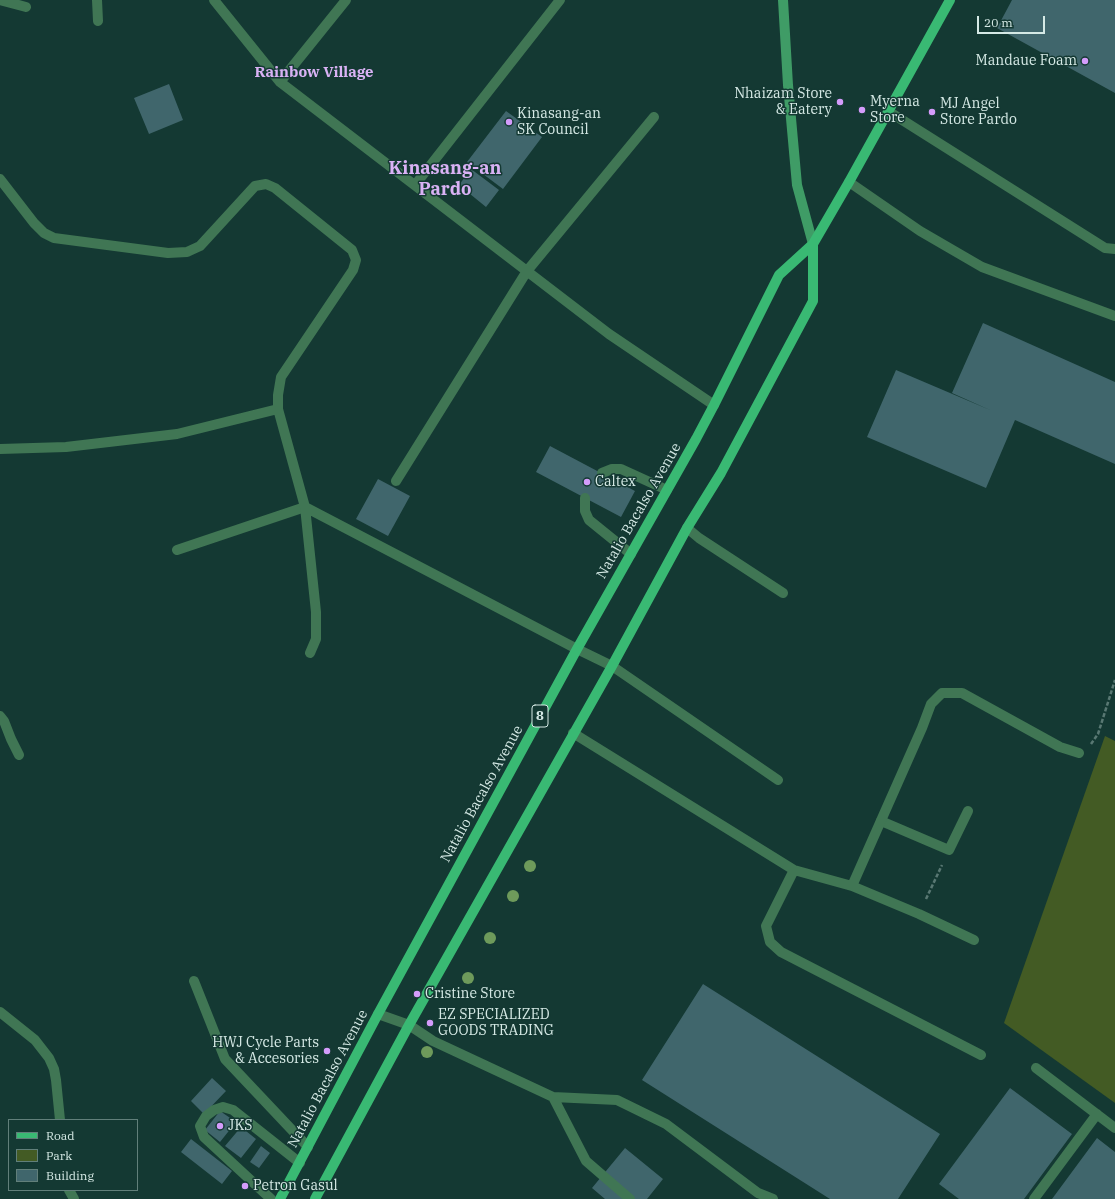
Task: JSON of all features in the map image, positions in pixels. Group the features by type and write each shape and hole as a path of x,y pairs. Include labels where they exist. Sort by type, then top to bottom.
{"main road":[{"name":"Natalio Bacalso Avenue","path":"280,1199 378,1014 577,649 714,405 779,275 813,244 950,0"},
{"path":"315,1199 572,734 612,666 687,528 721,473 813,301 813,244"}],"street":[{"path":"0,0 26,7"},
{"path":"97,0 98,21"},
{"path":"214,0 280,82 609,334 714,405"},
{"path":"280,82 346,0"},
{"path":"415,185 560,0"},
{"path":"783,0 788,85 797,185 813,244"},
{"path":"888,111 1105,248 1115,249"},
{"path":"396,481 527,271 654,118"},
{"path":"0,179 34,223 44,233 54,238 168,253 187,252 200,246 255,186 266,184 275,188 352,250 356,260 353,270 281,377 278,395 278,409 305,507 316,612 316,639 310,654"},
{"path":"849,182 920,231 982,266 1115,316"},
{"path":"0,449 66,447 177,434 278,409"},
{"path":"602,473 612,469 621,469 667,490"},
{"path":"585,498 585,511 589,520 631,554"},
{"path":"177,550 305,507 612,666 778,780"},
{"path":"687,528 699,538 783,593"},
{"path":"852,886 922,728 931,704 942,693 962,693 1060,747 1079,753"},
{"path":"0,716 4,721 19,755"},
{"path":"572,734 794,870 852,886 919,914 974,940"},
{"path":"881,821 949,850 968,811"},
{"path":"794,870 766,926 770,942 782,952 981,1055"},
{"path":"194,981 225,1059 308,1147"},
{"path":"0,1012 35,1040 49,1058 54,1069 56,1080 60,1119"},
{"path":"378,1014 410,1025 433,1041 553,1097 617,1100 666,1124 755,1196 773,1199"},
{"path":"1036,1068 1115,1128"},
{"path":"553,1097 586,1161 630,1199"},
{"path":"272,1199 204,1137 200,1126 206,1116 214,1110 223,1107 233,1110 300,1162"},
{"path":"1034,1199 1097,1114"}],"path":[{"path":"1079,753 1087,750 1098,734 1115,680"},
{"path":"919,914 949,850"}],"green space":[{"path":"1105,736 1115,741 1115,1103 1004,1023"}],"building":[{"name":"Mandaue Foam","path":"1012,0 1115,0 1115,93 997,28"},
{"path":"169,84 183,120 149,134 134,98"},
{"path":"506,111 542,137 503,189 467,162"},
{"path":"471,169 499,190 486,207 459,185"},
{"path":"983,323 1115,382 1115,464 1015,420 986,488 867,437 896,370 990,410 952,393"},
{"name":"Caltex","path":"550,446 635,491 621,517 536,472"},
{"path":"378,479 410,496 388,536 356,519"},
{"path":"703,984 940,1134 898,1199 830,1199 642,1080"},
{"path":"212,1078 226,1091 204,1114 191,1101"},
{"path":"1010,1088 1072,1134 1024,1199 959,1199 939,1184"},
{"name":"JKS","path":"220,1111 236,1122 220,1142 205,1130"},
{"name":"JKS","path":"241,1127 256,1139 241,1158 225,1146"},
{"path":"1097,1138 1115,1152 1115,1199 1052,1199"},
{"path":"191,1139 232,1171 222,1184 181,1152"},
{"name":"JKS","path":"261,1146 270,1153 259,1168 250,1162"},
{"path":"625,1148 663,1179 647,1199 605,1199 592,1188"}],"place":[{"name":"Mandaue Foam","path":"1085,61"},
{"name":"Nhaizam Store & Eatery","path":"840,102"},
{"name":"Myerna Store","path":"862,110"},
{"name":"MJ Angel Store Pardo","path":"932,112"},
{"name":"Kinasang-an SK Council","path":"509,122"},
{"name":"Caltex","path":"587,482"},
{"name":"Cristine Store","path":"417,994"},
{"name":"EZ SPECIALIZED GOODS TRADING","path":"430,1023"},
{"name":"HWJ Cycle Parts & Accesories","path":"327,1051"},
{"name":"JKS","path":"220,1126"},
{"name":"Petron Gasul","path":"245,1186"}],"district":[{"name":"Rainbow Village","path":"314,73"},
{"name":"Kinasang-an Pardo","path":"445,179"}]}
